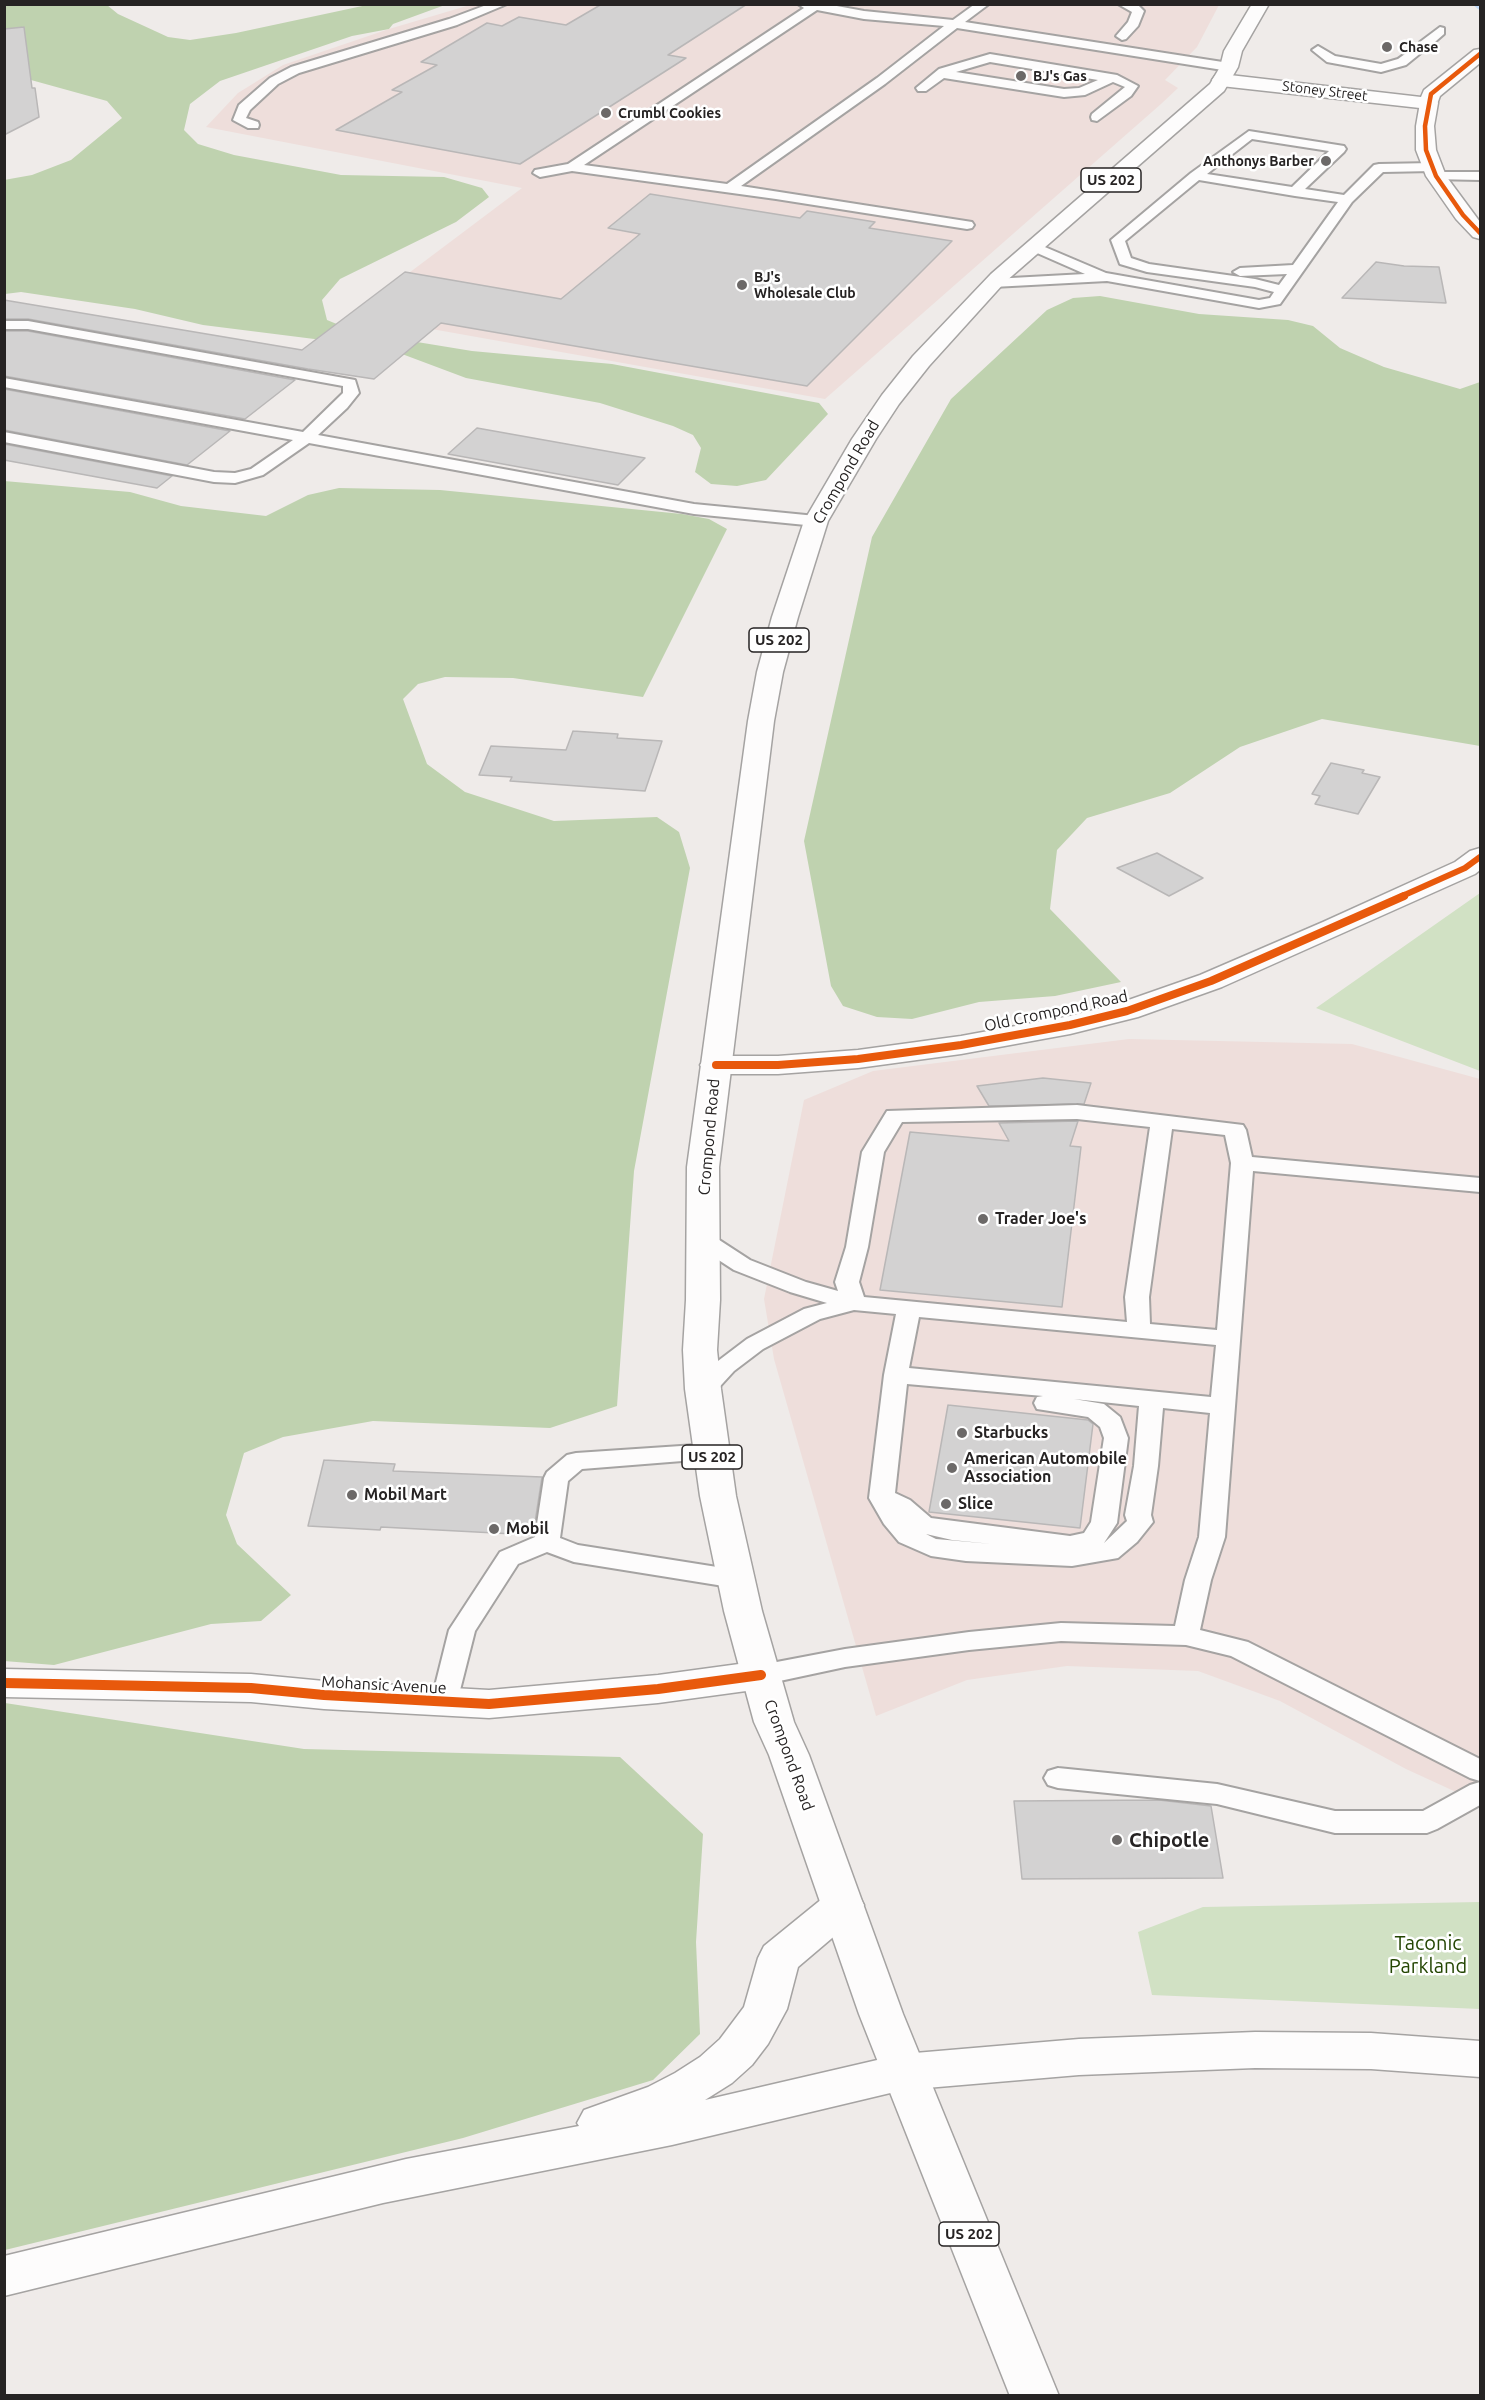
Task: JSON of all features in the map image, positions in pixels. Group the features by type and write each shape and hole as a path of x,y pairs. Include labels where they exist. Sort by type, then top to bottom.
{"main road":[{"name":"Crompond Road","path":"1035,2396 903,2072 789,1755 774,1722 761,1675 736,1579 711,1452 703,1389 700,1350 703,1167 736,931 761,720 785,617 816,521 838,479 890,400 921,362 993,283 1217,87 1220,75 1261,4"},
{"path":"1480,54 1430,99 1425,126 1426,150 1437,177 1463,215 1480,233"},
{"name":"Stoney Street","path":"1220,75 1430,99"},
{"name":"Old Crompond Road","path":"716,1065 778,1065 858,1059 961,1045 1070,1025 1127,1011 1210,981 1333,928 1465,868 1480,857"},
{"name":"Mohansic Avenue","path":"4,1683 251,1688 324,1695 489,1704 658,1689 761,1675"},
{"path":"384,2184 629,2114 691,2086 716,2070 736,2052 752,2031 765,2009 778,1958 843,1905"},
{"path":"4,2276 384,2184 672,2126 903,2072 1079,2057 1255,2050 1371,2051 1480,2059"}],"lane":[{"path":"254,125 239,120 244,108 274,81 295,70 453,22 501,4"},
{"path":"730,188 786,146 881,81 983,4"},
{"path":"1122,36 1134,23 1138,11 1124,4"},
{"path":"572,167 808,6 864,15 902,17 949,30 1220,75"},
{"path":"949,30 966,40"},
{"path":"1318,50 1332,59 1381,68 1402,62 1440,31"},
{"path":"898,66 933,58"},
{"path":"922,88 940,74 990,58 1112,78 1132,86 1127,93 1097,117"},
{"path":"940,74 1064,93 1081,93 1112,78"},
{"path":"1282,290 1255,283 1147,268 1125,261 1118,240 1249,135 1339,149 1295,192"},
{"path":"540,173 572,167 730,188 967,225"},
{"path":"993,283 1107,278 1259,304 1275,301 1347,199 1380,168 1480,187"},
{"path":"1196,176 1347,199"},
{"path":"1437,177 1480,176"},
{"path":"1033,246 1107,278"},
{"path":"1209,277 1250,271 1299,269"},
{"path":"4,325 40,327 350,383 351,393 342,405 307,437 256,472 224,477 4,437"},
{"path":"4,382 694,508 816,521"},
{"path":"854,1303 847,1282 857,1247 873,1152 895,1116 1077,1112 1235,1130 1242,1163 1212,1537 1198,1580 1186,1636"},
{"path":"1138,1330 1137,1297 1162,1122"},
{"path":"1242,1163 1480,1185"},
{"path":"702,1239 742,1265 798,1287 854,1303 1228,1339"},
{"path":"703,1389 726,1366 764,1339 812,1314 854,1303"},
{"path":"908,1308 906,1330 896,1375 882,1498 893,1518 908,1536 931,1546 966,1552 1072,1557 1109,1552 1140,1522 1138,1515 1146,1466 1152,1399"},
{"path":"896,1375 1223,1406"},
{"path":"882,1498 901,1506 923,1525 952,1531 1070,1545 1093,1539 1104,1523 1116,1438 1112,1423 1095,1410 993,1397 971,1381"},
{"path":"547,1542 556,1478 576,1461 711,1452"},
{"path":"444,1702 462,1630 508,1558 547,1542 574,1553 736,1579"},
{"path":"761,1675 845,1658 1015,1636 1061,1632 1186,1636 1239,1649 1480,1771"},
{"path":"1058,1778 1217,1794 1335,1822 1427,1822 1480,1792"}],"shaded area":[{"path":"470,5 1219,5 1197,47 1165,80 1178,88 825,399 353,315 522,188 206,127 238,93 283,65 389,29"},
{"path":"1129,1039 1352,1044 1480,1079 1480,1803 1406,1769 1280,1701 1198,1671 1067,1666 967,1680 876,1716 774,1359 764,1299 804,1100 873,1071"}],"green space":[{"path":"5,5 107,5 118,14 168,37 190,40 236,33 367,5 445,5 393,24 389,29 352,36 220,81 190,104 184,130 198,144 234,155 341,175 444,177 482,188 489,197 456,222 340,279 322,300 327,320 344,327 472,351 612,364 819,403 828,414 766,480 737,486 711,484 695,472 701,448 693,435 673,426 600,403 466,378 386,348 203,325 135,309 21,292 5,294 4,180 32,175 71,160 122,118 107,101 31,80 5,69"},
{"path":"1100,296 1199,314 1288,320 1313,326 1340,348 1384,367 1460,389 1480,382 1480,746 1322,719 1240,747 1170,793 1087,818 1057,850 1050,909 1121,982 1055,996 979,1002 912,1019 877,1017 843,1006 831,986 804,841 872,537 951,399 1047,310 1073,298"},
{"path":"4,481 130,492 181,506 266,516 308,495 339,488 440,490 682,514 709,519 727,529 643,697 513,678 445,677 418,684 403,699 427,764 465,792 554,821 657,817 679,832 690,868 634,1171 617,1406 550,1428 373,1421 283,1437 244,1453 226,1515 237,1544 291,1595 261,1621 211,1624 54,1665 4,1661"},
{"path":"1480,893 1480,1071 1316,1008"},
{"path":"5,1703 304,1749 620,1757 703,1834 696,1942 700,2034 653,2080 463,2138 5,2250"},
{"name":"Taconic Parkland","path":"1480,1902 1480,2009 1152,1995 1138,1932 1203,1907"}],"building":[{"path":"602,4 747,4 668,55 686,58 520,164 336,130 402,92 392,90 437,65 421,62 487,23 502,26 519,17 566,25"},
{"path":"24,27 32,88 35,88 39,117 4,135 4,29"},
{"name":"BJ's Wholesale Club","path":"650,194 800,218 807,211 875,222 869,228 952,241 807,386 441,323 374,379 28,319 4,319 4,300 302,350 405,272 561,299 640,234 608,228"},
{"path":"1376,262 1439,267 1446,303 1342,298"},
{"path":"4,331 28,331 295,380 245,419 4,376"},
{"path":"4,389 230,431 187,465 4,430"},
{"path":"477,428 645,458 618,485 448,454"},
{"path":"4,444 172,476 157,488 4,460"},
{"path":"573,731 618,734 617,738 662,741 645,791 510,781 512,777 479,775 491,746 566,750"},
{"path":"1331,763 1364,770 1362,773 1380,777 1358,814 1315,804 1320,796 1312,794"},
{"path":"1157,853 1203,878 1169,896 1117,868"},
{"path":"1043,1078 1091,1083 1084,1104 989,1106 977,1086"},
{"name":"Trader Joe's","path":"1078,1121 1070,1146 1081,1147 1062,1307 880,1290 910,1132 1009,1141 999,1123"},
{"path":"948,1405 1088,1420 1093,1424 1080,1528 929,1512"},
{"path":"324,1460 395,1464 393,1471 542,1477 533,1535 381,1527 380,1530 308,1526"},
{"name":"Chipotle","path":"1159,1800 1211,1806 1223,1878 1022,1879 1014,1801"}],"waterway":[{"path":"1475,4 1480,8"}],"cycle path":[{"path":"1480,54 1431,94 1425,126 1426,150 1436,176 1463,215 1480,233"},
{"path":"716,1065 778,1065 858,1059 961,1045 1070,1025 1127,1011 1211,981 1333,928 1465,868 1480,857"},
{"path":"4,1683 251,1688 324,1695 489,1704 658,1689 761,1675"}],"place":[{"name":"Chase","path":"1387,47"},
{"name":"BJ's Gas","path":"1021,76"},
{"name":"Crumbl Cookies","path":"606,113"},
{"name":"Anthonys Barber","path":"1326,161"},
{"name":"BJ's Wholesale Club","path":"742,285"},
{"name":"Trader Joe's","path":"983,1219"},
{"name":"Starbucks","path":"962,1433"},
{"name":"American Automobile Association","path":"952,1468"},
{"name":"Mobil Mart","path":"352,1495"},
{"name":"Slice","path":"946,1504"},
{"name":"Mobil","path":"494,1529"},
{"name":"Chipotle","path":"1117,1840"}]}
